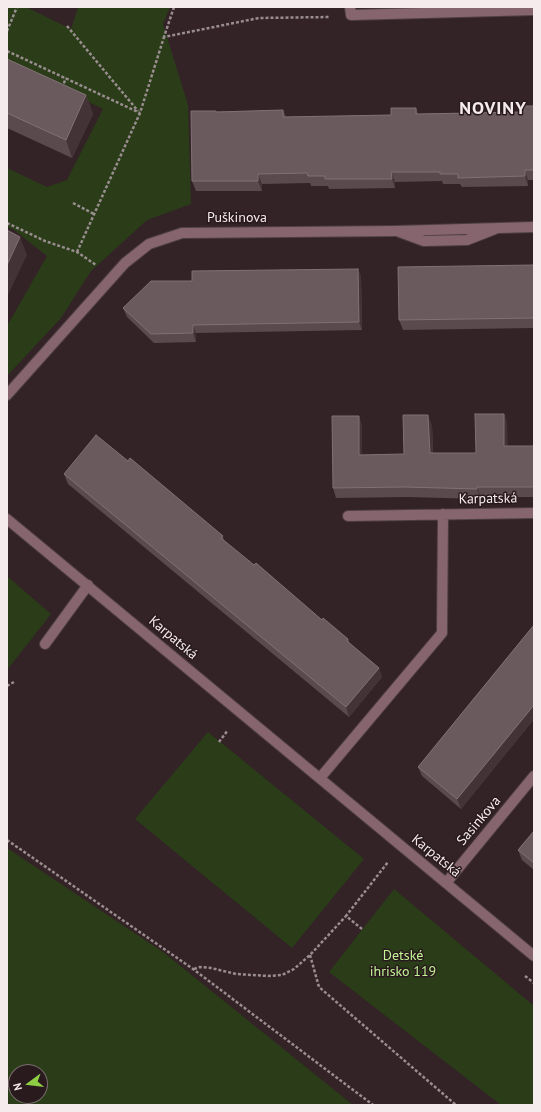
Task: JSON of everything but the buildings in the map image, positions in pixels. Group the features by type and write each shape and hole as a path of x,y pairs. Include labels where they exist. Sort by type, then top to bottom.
{"street":[{"path":"350,11 534,10"},
{"name":"Puškinova","path":"7,395 126,263 149,244 182,233 396,231 534,227"},
{"name":"Karpatská","path":"348,516 534,513"},
{"name":"Karpatská","path":"320,778 442,633 443,514"},
{"name":"Karpatská","path":"7,519 534,956"},
{"path":"45,644 88,585"},
{"name":"Sasinkova","path":"446,883 534,776"}],"path":[{"path":"7,31 17,7"},
{"path":"77,252 140,113 174,7"},
{"path":"164,36 259,18 339,17 350,11"},
{"path":"66,26 140,113"},
{"path":"7,51 140,113"},
{"path":"61,90 66,78"},
{"path":"72,203 94,214"},
{"path":"7,223 45,241 77,252 113,277"},
{"path":"7,686 14,682"},
{"path":"219,742 228,730"},
{"path":"7,840 193,969 373,1105"},
{"path":"193,969 200,967 211,968 236,974 268,976 282,975 294,969 310,955 346,916 388,861"},
{"path":"346,916 362,929"},
{"path":"310,955 319,987 456,1105"}],"green space":[{"path":"7,7 26,7 71,29 78,7 170,7 163,24 188,105 191,204 147,220 91,271 61,318 7,376 7,326 47,256 14,230 7,227 7,168 47,187 67,180 103,109 7,63"},
{"path":"7,576 51,614 7,670"},
{"path":"208,732 364,859 292,948 135,819"},
{"path":"7,848 163,952 353,1105 7,1105"},
{"name":"Detské ihrisko 119","path":"394,889 534,1006 534,1105 501,1105 329,972"}],"district":[{"name":"NOVINY","path":"493,109"}]}
